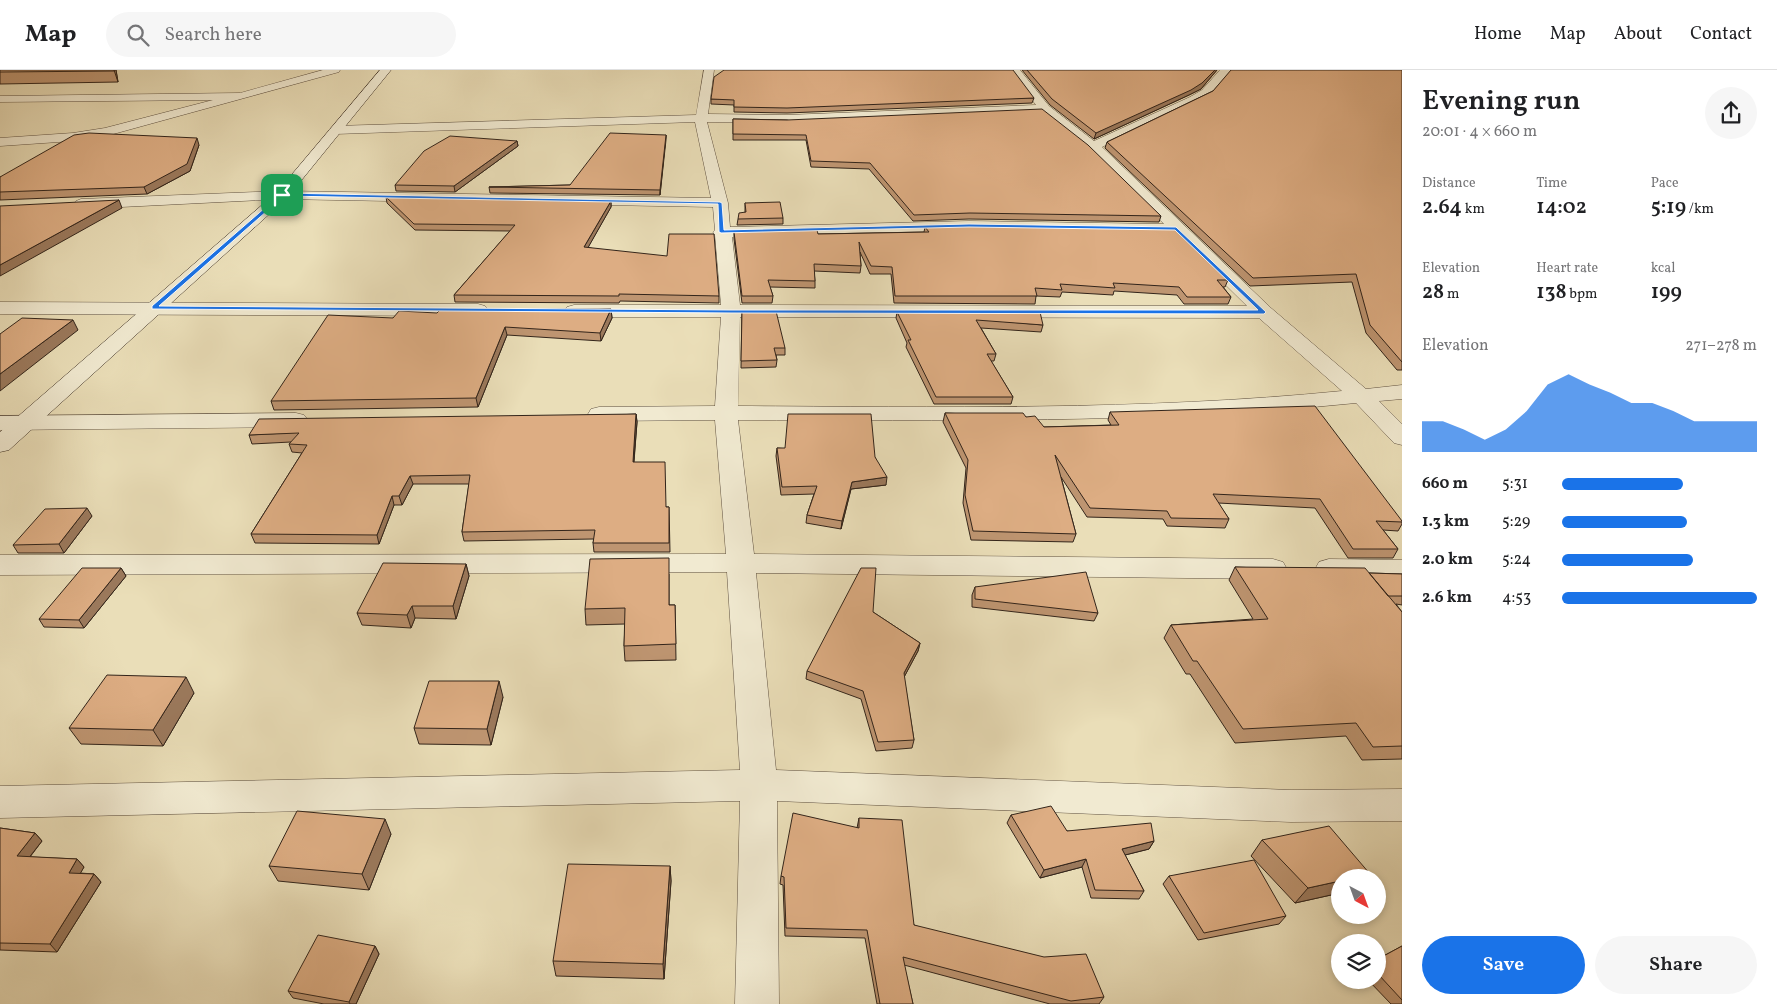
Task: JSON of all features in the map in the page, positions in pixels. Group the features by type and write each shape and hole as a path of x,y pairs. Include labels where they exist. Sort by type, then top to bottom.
{"street":[{"path":"0,142 73,137 106,132 335,70"},
{"path":"0,445 10,424 154,308 282,195 334,130 386,70"},
{"path":"709,70 701,118 720,203 721,232 731,312 726,412 741,563 759,785 757,1004"},
{"path":"1015,70 1045,108 1064,125 1093,146 1176,229 1264,312 1362,397 1402,438"},
{"path":"1093,146 1194,99 1206,92 1226,70"},
{"path":"0,99 240,96"},
{"path":"334,130 701,118 787,119 1045,108"},
{"path":"68,204 282,195 720,203"},
{"path":"721,232 969,226 1176,229"},
{"path":"0,308 492,310"},
{"path":"552,310 1264,312"},
{"path":"577,415 726,412 1089,413 1232,408 1402,392"},
{"path":"10,424 319,419"},
{"path":"0,565 741,563 1402,570"},
{"path":"0,802 759,785 1291,806 1402,805"}],"building":[{"path":"0,70 114,70 114,71 0,72"},
{"path":"724,70 1013,70 1034,98 787,108 734,107 734,100 711,99 714,77"},
{"path":"1027,70 1215,70 1202,83 1191,90 1096,133 1052,99"},
{"path":"1231,70 1402,70 1402,362 1370,325 1356,274 1253,278 1107,142 1213,91"},
{"path":"1042,109 1088,145 1161,216 970,213 914,215 870,163 811,161 806,135 733,134 733,119 787,120"},
{"path":"89,133 197,138 187,164 144,187 0,192 0,177 74,135"},
{"path":"610,133 666,135 660,190 489,187 570,185"},
{"path":"450,136 517,141 454,186 395,185 424,151"},
{"path":"386,197 611,201 584,247 667,256 669,234 714,234 719,296 619,294 619,296 454,295 515,225 414,224"},
{"path":"119,200 0,265 0,206"},
{"path":"780,202 783,218 738,219 739,213 746,212 745,203"},
{"path":"925,227 1176,229 1228,280 1217,280 1231,297 1187,297 1179,287 1113,283 1115,288 1060,284 1062,290 1035,288 1037,296 895,296 892,267 871,266 859,242 861,266 814,264 815,281 768,280 773,296 742,296 734,232 817,230 818,234 929,232"},
{"path":"441,309 611,309 600,333 505,327 476,398 271,401 328,315 393,318 399,311 437,313"},
{"path":"742,311 776,311 785,348 774,348 777,360 741,361"},
{"path":"897,312 1040,312 1043,325 976,320 996,354 987,354 1013,397 936,397 908,340 911,340"},
{"path":"22,318 73,320 0,374 0,334"},
{"path":"1315,406 1402,521 1376,521 1398,549 1353,549 1320,499 1213,494 1229,519 1171,518 1167,511 1090,508 1055,455 1076,534 973,531 965,495 968,460 945,413 1023,413 1026,417 1035,416 1044,427 1119,425 1110,412"},
{"path":"636,414 633,462 665,462 666,507 669,507 669,543 593,543 595,530 462,532 470,475 410,476 399,496 392,496 377,535 251,534 307,445 289,444 299,433 249,435 259,419"},
{"path":"788,414 871,414 875,457 887,477 852,482 842,521 807,515 817,486 782,487 777,448 785,448"},
{"path":"87,508 59,544 13,545 45,509"},
{"path":"669,558 669,605 675,605 676,644 624,646 625,608 585,609 590,559"},
{"path":"383,563 466,564 453,606 412,606 407,615 357,613"},
{"path":"1235,567 1365,568 1402,612 1402,746 1373,747 1356,723 1243,729 1197,661 1193,661 1171,625 1268,619"},
{"path":"82,568 121,568 79,620 39,619"},
{"path":"861,568 876,568 873,612 920,643 904,673 914,740 878,742 863,691 807,671"},
{"path":"1086,572 1098,613 975,599 975,587"},
{"path":"1369,573 1402,574 1402,596 1388,596"},
{"path":"107,675 186,677 153,730 69,728"},
{"path":"429,681 499,681 487,729 414,728"},
{"path":"1051,806 1067,831 1151,823 1154,841 1122,849 1144,891 1095,890 1086,859 1044,870 1011,815"},
{"path":"297,811 385,819 362,874 269,866"},
{"path":"793,813 859,828 859,818 902,820 914,925 1044,957 1086,954 1104,997 1071,1001 903,957 913,1004 880,1004 867,930 786,928 784,877 781,876"},
{"path":"1329,826 1366,869 1331,869 1331,883 1308,888 1262,840"},
{"path":"0,828 35,833 17,856 77,859 69,873 94,874 50,944 0,943"},
{"path":"1254,860 1286,916 1204,933 1169,876"},
{"path":"568,864 670,866 663,964 553,961"},
{"path":"318,935 375,946 349,1002 288,991"},
{"path":"1402,946 1402,1000 1386,983 1386,955"}],"route":[{"path":"282,195 720,203 721,232 969,226 1176,229 1264,312 731,312 154,308 282,195"}]}
